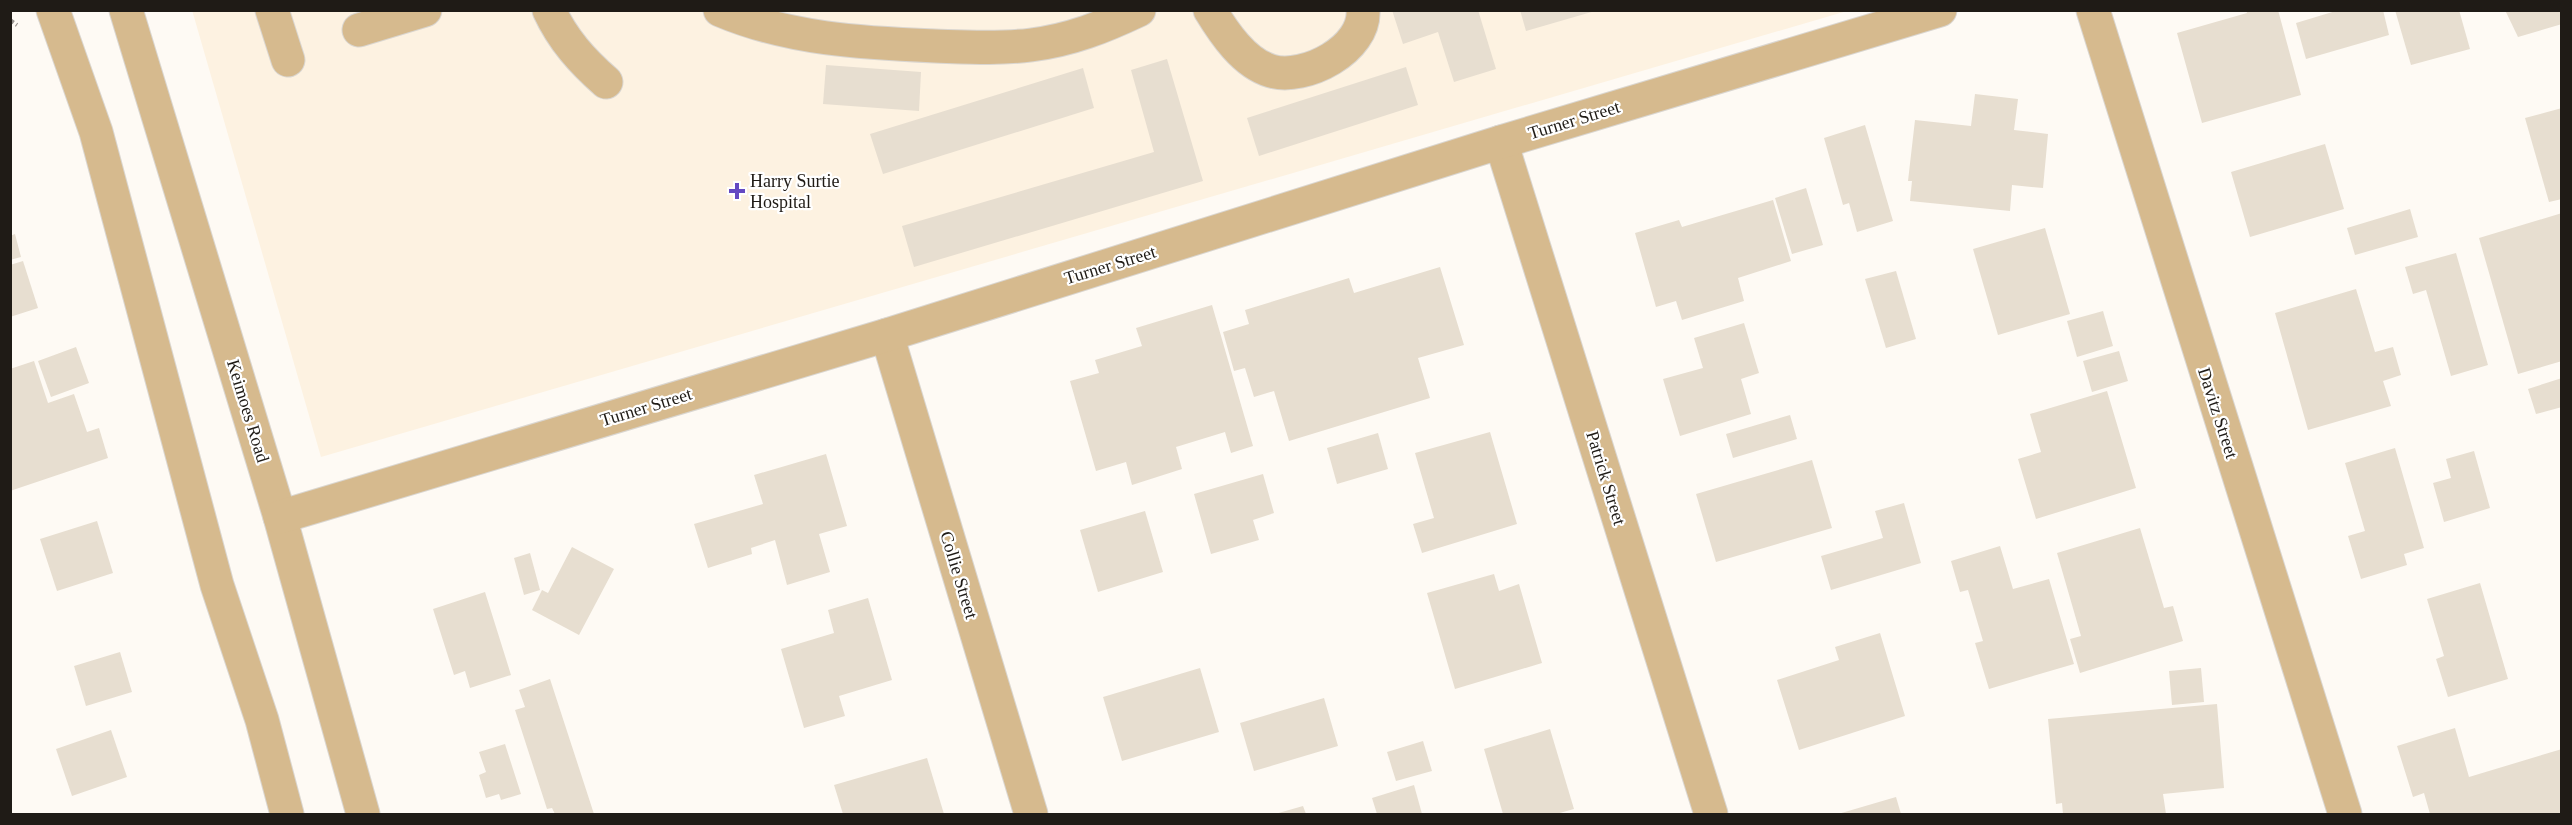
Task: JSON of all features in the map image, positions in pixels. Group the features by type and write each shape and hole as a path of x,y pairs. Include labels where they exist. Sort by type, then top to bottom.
{"street":[{"path":"53,10 96,132 217,585 262,720 287,814"},
{"name":"Keimoes Road","path":"126,10 280,517 363,814"},
{"path":"272,10 288,60"},
{"path":"359,30 425,10"},
{"path":"549,10 572,49 606,82"},
{"path":"720,10 748,22 792,33 884,44 963,47 1031,45 1093,32 1139,10"},
{"path":"1210,10 1242,54 1270,71 1296,74 1327,61 1350,46 1364,17 1364,10"},
{"name":"Turner Street","path":"280,517 887,335 1501,142 1940,10"},
{"name":"Davitz Street","path":"2093,10 2344,814"},
{"name":"Patrick Street","path":"1501,142 1711,814"},
{"name":"Collie Street","path":"887,335 1031,814"}],"shaded area":[{"name":"Harry Surtie Hospital","path":"192,10 1847,11 321,457"}],"building":[{"path":"1392,10 1478,10 1496,69 1454,82 1438,32 1403,44"},
{"path":"1520,10 1594,10 1595,11 1526,31"},
{"path":"2246,10 2278,10 2301,95 2202,123 2177,33 2247,13"},
{"path":"2339,10 2383,10 2389,35 2306,59 2296,23"},
{"path":"2395,10 2459,10 2470,49 2411,65"},
{"path":"2505,10 2562,10 2562,24 2518,37"},
{"path":"1167,59 1203,181 914,267 902,226 1154,152 1131,70"},
{"path":"826,65 921,72 919,111 823,104"},
{"path":"1406,67 1418,105 1259,156 1247,118"},
{"path":"1083,68 1094,108 883,174 870,134"},
{"path":"1975,94 2018,99 2014,130 2048,134 2043,188 2012,185 2010,211 1910,201 1912,181 1908,181 1915,120 1971,126"},
{"path":"2562,108 2562,199 2549,202 2525,118"},
{"path":"1865,125 1893,221 1857,232 1849,203 1843,205 1824,138"},
{"path":"2325,144 2344,209 2250,237 2231,172"},
{"path":"1806,188 1823,245 1792,254 1775,198"},
{"path":"1773,200 1791,261 1738,278 1744,301 1682,320 1676,301 1656,307 1635,233 1679,220 1682,227"},
{"path":"2410,209 2418,237 2355,255 2347,228"},
{"path":"2562,213 2562,361 2518,374 2479,238"},
{"path":"2045,228 2070,314 1998,335 1973,249"},
{"path":"15,234 21,257 10,260 10,236"},
{"path":"2456,253 2488,365 2451,376 2426,290 2413,294 2405,267"},
{"path":"23,261 38,308 10,317 10,265"},
{"path":"1440,267 1464,345 1418,358 1430,398 1289,441 1274,391 1254,397 1245,368 1234,371 1223,332 1249,324 1245,310 1349,278 1354,293"},
{"path":"1896,271 1916,339 1886,348 1865,279"},
{"path":"2356,289 2375,352 2393,347 2401,375 2383,381 2391,406 2308,430 2275,313"},
{"path":"1212,305 1253,446 1231,453 1225,432 1176,447 1182,469 1132,485 1126,462 1096,471 1070,381 1099,373 1095,360 1142,346 1136,328"},
{"path":"2103,311 2113,346 2077,357 2067,321"},
{"path":"1744,323 1759,373 1741,379 1751,414 1680,436 1663,379 1703,368 1694,338"},
{"path":"76,347 89,383 51,397 38,361"},
{"path":"2119,351 2128,381 2092,392 2083,361"},
{"path":"34,361 48,403 74,394 87,432 99,428 108,458 10,491 10,369"},
{"path":"2562,378 2562,407 2536,414 2528,389"},
{"path":"2107,391 2136,488 2036,519 2018,459 2041,452 2030,414"},
{"path":"1790,415 1797,439 1733,458 1726,434"},
{"path":"1490,432 1517,524 1422,553 1413,524 1434,518 1415,453"},
{"path":"1378,433 1388,469 1337,484 1327,448"},
{"path":"2395,448 2424,548 2404,554 2407,565 2361,579 2348,536 2365,531 2345,463"},
{"path":"2474,451 2490,508 2444,522 2433,483 2451,478 2446,459"},
{"path":"826,454 847,526 819,534 830,572 787,585 775,540 751,548 752,554 708,568 694,524 763,504 754,475"},
{"path":"1812,460 1832,528 1716,562 1696,494"},
{"path":"1263,474 1274,513 1253,520 1259,540 1211,554 1194,494"},
{"path":"1904,503 1921,563 1831,590 1821,556 1883,538 1875,511"},
{"path":"1145,511 1163,572 1098,592 1080,530"},
{"path":"97,521 113,573 57,591 40,539"},
{"path":"2140,528 2164,608 2173,606 2183,641 2080,673 2070,639 2081,636 2057,553"},
{"path":"2000,546 2013,589 2049,579 2074,664 1989,689 1975,643 1983,641 1968,590 1960,592 1951,561"},
{"path":"572,547 614,569 579,635 532,610 542,590 548,593"},
{"path":"530,553 540,590 524,595 514,558"},
{"path":"1494,574 1499,591 1519,584 1542,663 1455,689 1427,593"},
{"path":"2480,583 2508,679 2448,697 2436,659 2444,656 2427,599"},
{"path":"485,592 511,675 470,688 465,671 454,675 433,609"},
{"path":"868,598 892,680 839,696 845,716 804,728 781,649 834,633 828,610"},
{"path":"1880,633 1905,716 1799,750 1777,680 1839,660 1835,647"},
{"path":"120,652 132,692 86,706 74,666"},
{"path":"1200,668 1219,732 1122,761 1103,697"},
{"path":"2201,668 2204,702 2172,705 2169,671"},
{"path":"550,679 594,814 555,814 552,808 547,809 515,710 525,707 519,690"},
{"path":"1324,698 1338,746 1254,771 1240,723"},
{"path":"2217,704 2224,788 2163,794 2166,814 2063,814 2062,803 2056,804 2048,719"},
{"path":"2455,728 2469,777 2562,749 2562,814 2430,814 2424,793 2413,797 2397,746"},
{"path":"1550,729 1574,809 1556,814 1503,814 1484,749"},
{"path":"111,730 127,777 72,796 56,749"},
{"path":"1423,741 1432,771 1396,781 1387,752"},
{"path":"505,744 521,794 501,800 499,794 486,798 479,775 486,772 479,752"},
{"path":"927,758 944,814 843,814 834,785"},
{"path":"1414,785 1422,814 1377,814 1372,798"},
{"path":"1896,797 1901,814 1838,814"},
{"path":"1303,806 1306,814 1275,814"}],"place":[{"name":"Harry Surtie Hospital","path":"737,191"}]}
